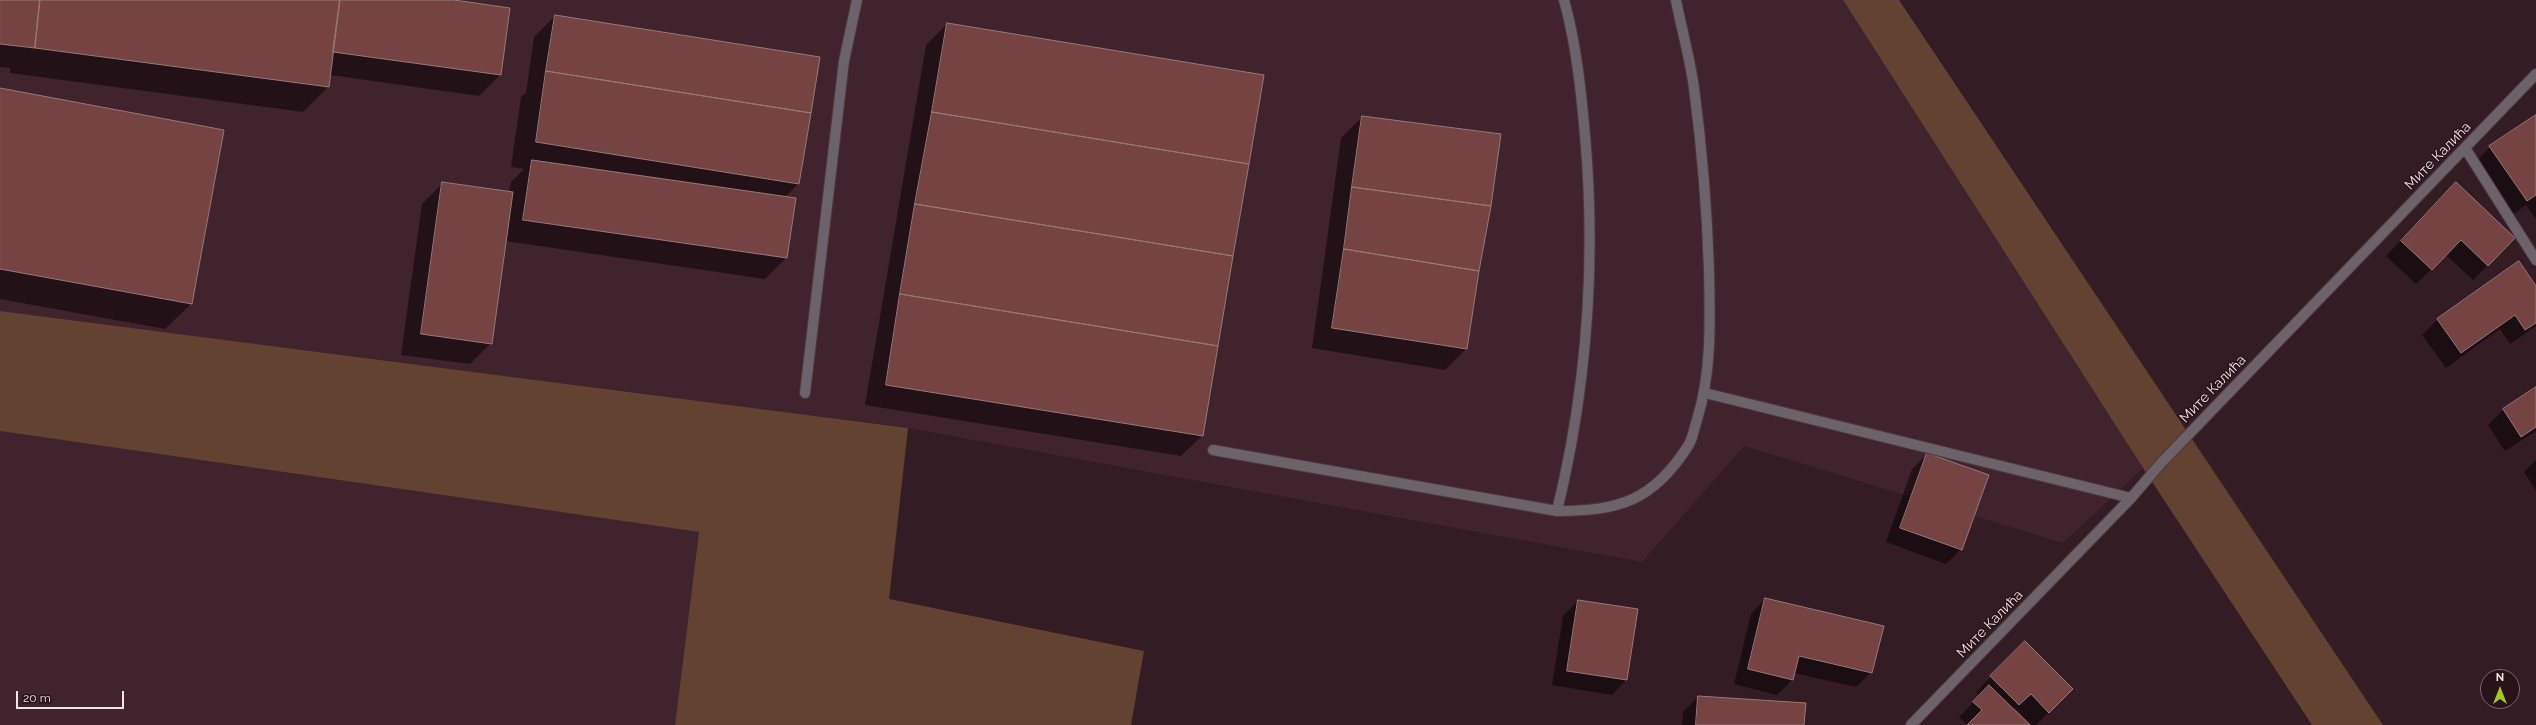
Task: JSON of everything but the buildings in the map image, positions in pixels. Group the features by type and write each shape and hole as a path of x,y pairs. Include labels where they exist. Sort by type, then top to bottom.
{"street":[{"path":"805,393 844,61 857,0"},
{"path":"1557,511 1570,456 1586,337 1591,249 1589,176 1581,90 1564,0"},
{"path":"1213,450 1557,511 1594,511 1634,500 1662,480 1689,445 1705,393 1709,368 1710,308 1707,234 1694,87 1676,1"},
{"name":"Мите Калића","path":"1911,725 2131,498 2162,462 2536,74"},
{"path":"2465,148 2536,260"},
{"path":"1705,393 2131,498"}],"shaded area":[{"path":"0,0 1843,0 2143,468 2063,543 1744,446 1642,562 908,428 0,311"},
{"path":"1843,0 1899,0 2383,725 2312,725 2143,468"},
{"path":"0,311 908,428 889,599 1144,651 1131,725 675,725 699,532 0,431"},
{"path":"0,431 699,532 675,725 0,725"}]}
